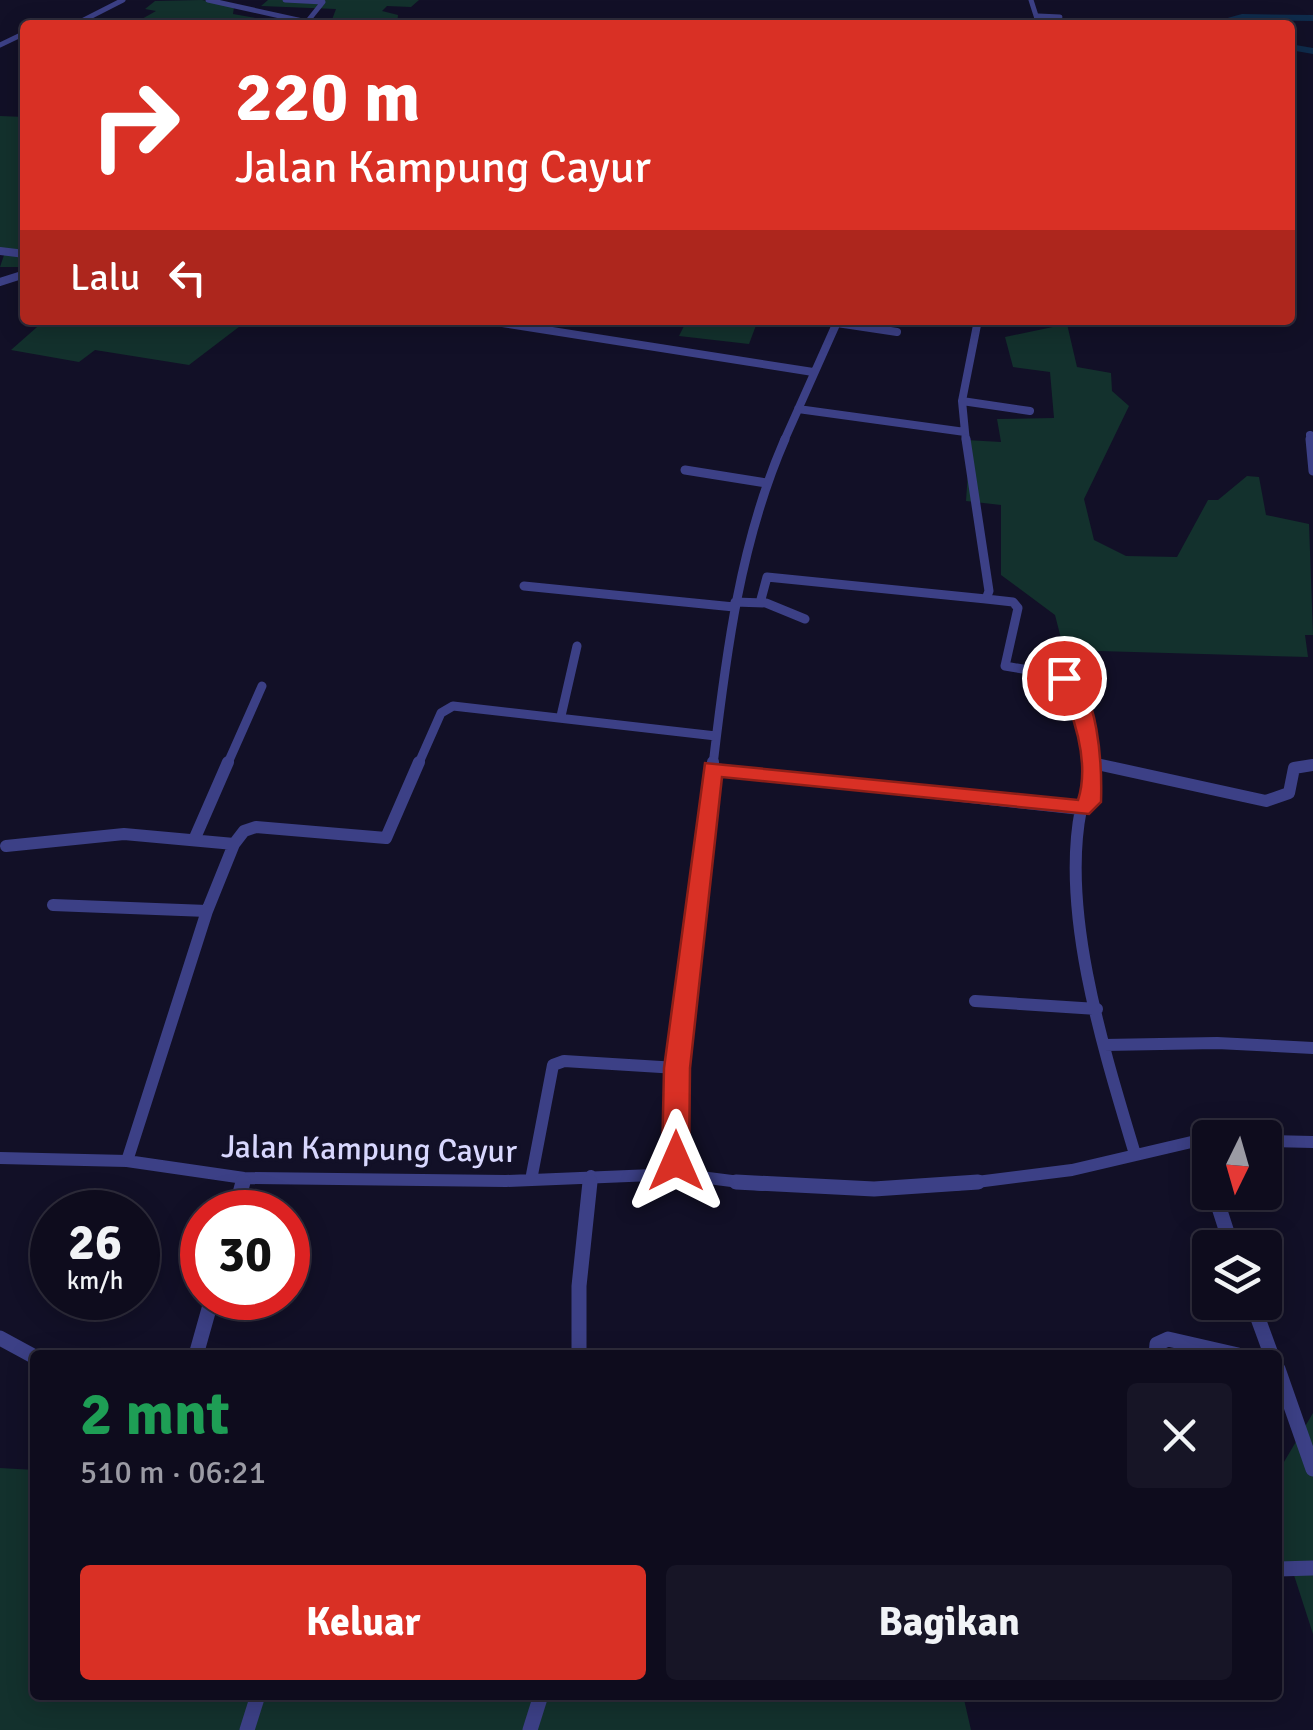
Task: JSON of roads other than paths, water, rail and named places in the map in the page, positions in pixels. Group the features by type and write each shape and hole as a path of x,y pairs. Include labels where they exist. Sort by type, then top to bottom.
{"street":[{"path":"84,20 122,0"},
{"path":"208,0 293,20"},
{"path":"285,0 325,1"},
{"path":"1031,0 1038,20"},
{"path":"309,20 325,1"},
{"path":"1038,16 1060,17"},
{"path":"515,325 813,372"},
{"path":"677,1174 677,1068 734,604 766,483 835,325"},
{"path":"858,325 896,332"},
{"path":"977,325 962,401 986,599"},
{"path":"962,401 1030,412"},
{"path":"798,409 965,432"},
{"path":"1310,436 1313,471"},
{"path":"685,470 766,483"},
{"path":"713,768 1081,808 1090,802 1092,763 1083,715 1072,684 1052,674 1006,668 1018,608 1013,602 768,577 760,603"},
{"path":"524,586 760,603 805,618"},
{"path":"562,716 577,646"},
{"path":"194,840 262,686"},
{"path":"127,1161 207,911 234,844 244,831 256,827 386,838 442,710 459,705 716,736"},
{"path":"1092,763 1177,778 1242,798 1271,800 1289,793 1294,768 1313,765"},
{"path":"1081,808 1073,839 1098,1009 1104,1045 1135,1154"},
{"path":"6,846 124,834 234,844"},
{"path":"53,905 207,911"},
{"path":"975,1001 1098,1009"},
{"path":"1104,1045 1217,1043 1313,1048"},
{"path":"531,1180 553,1065 564,1061 677,1068"},
{"path":"1282,1141 1313,1142"},
{"name":"Jalan Kampung Cayur","path":"0,1158 127,1161 244,1178 531,1180 677,1174 790,1186 934,1186 1084,1168 1192,1143"},
{"path":"579,1350 578,1286 591,1176"},
{"path":"241,1190 244,1178"},
{"path":"197,1350 206,1320"},
{"path":"1258,1320 1267,1350"},
{"path":"0,1338 30,1354"},
{"path":"1156,1350 1157,1344 1168,1339 1216,1350"},
{"path":"1282,1380 1313,1469"},
{"path":"1282,1569 1313,1568"},
{"path":"248,1730 257,1700"},
{"path":"530,1730 539,1700"}],"waterway":[{"path":"1229,20 1313,18"},
{"path":"1295,48 1313,51"}]}
